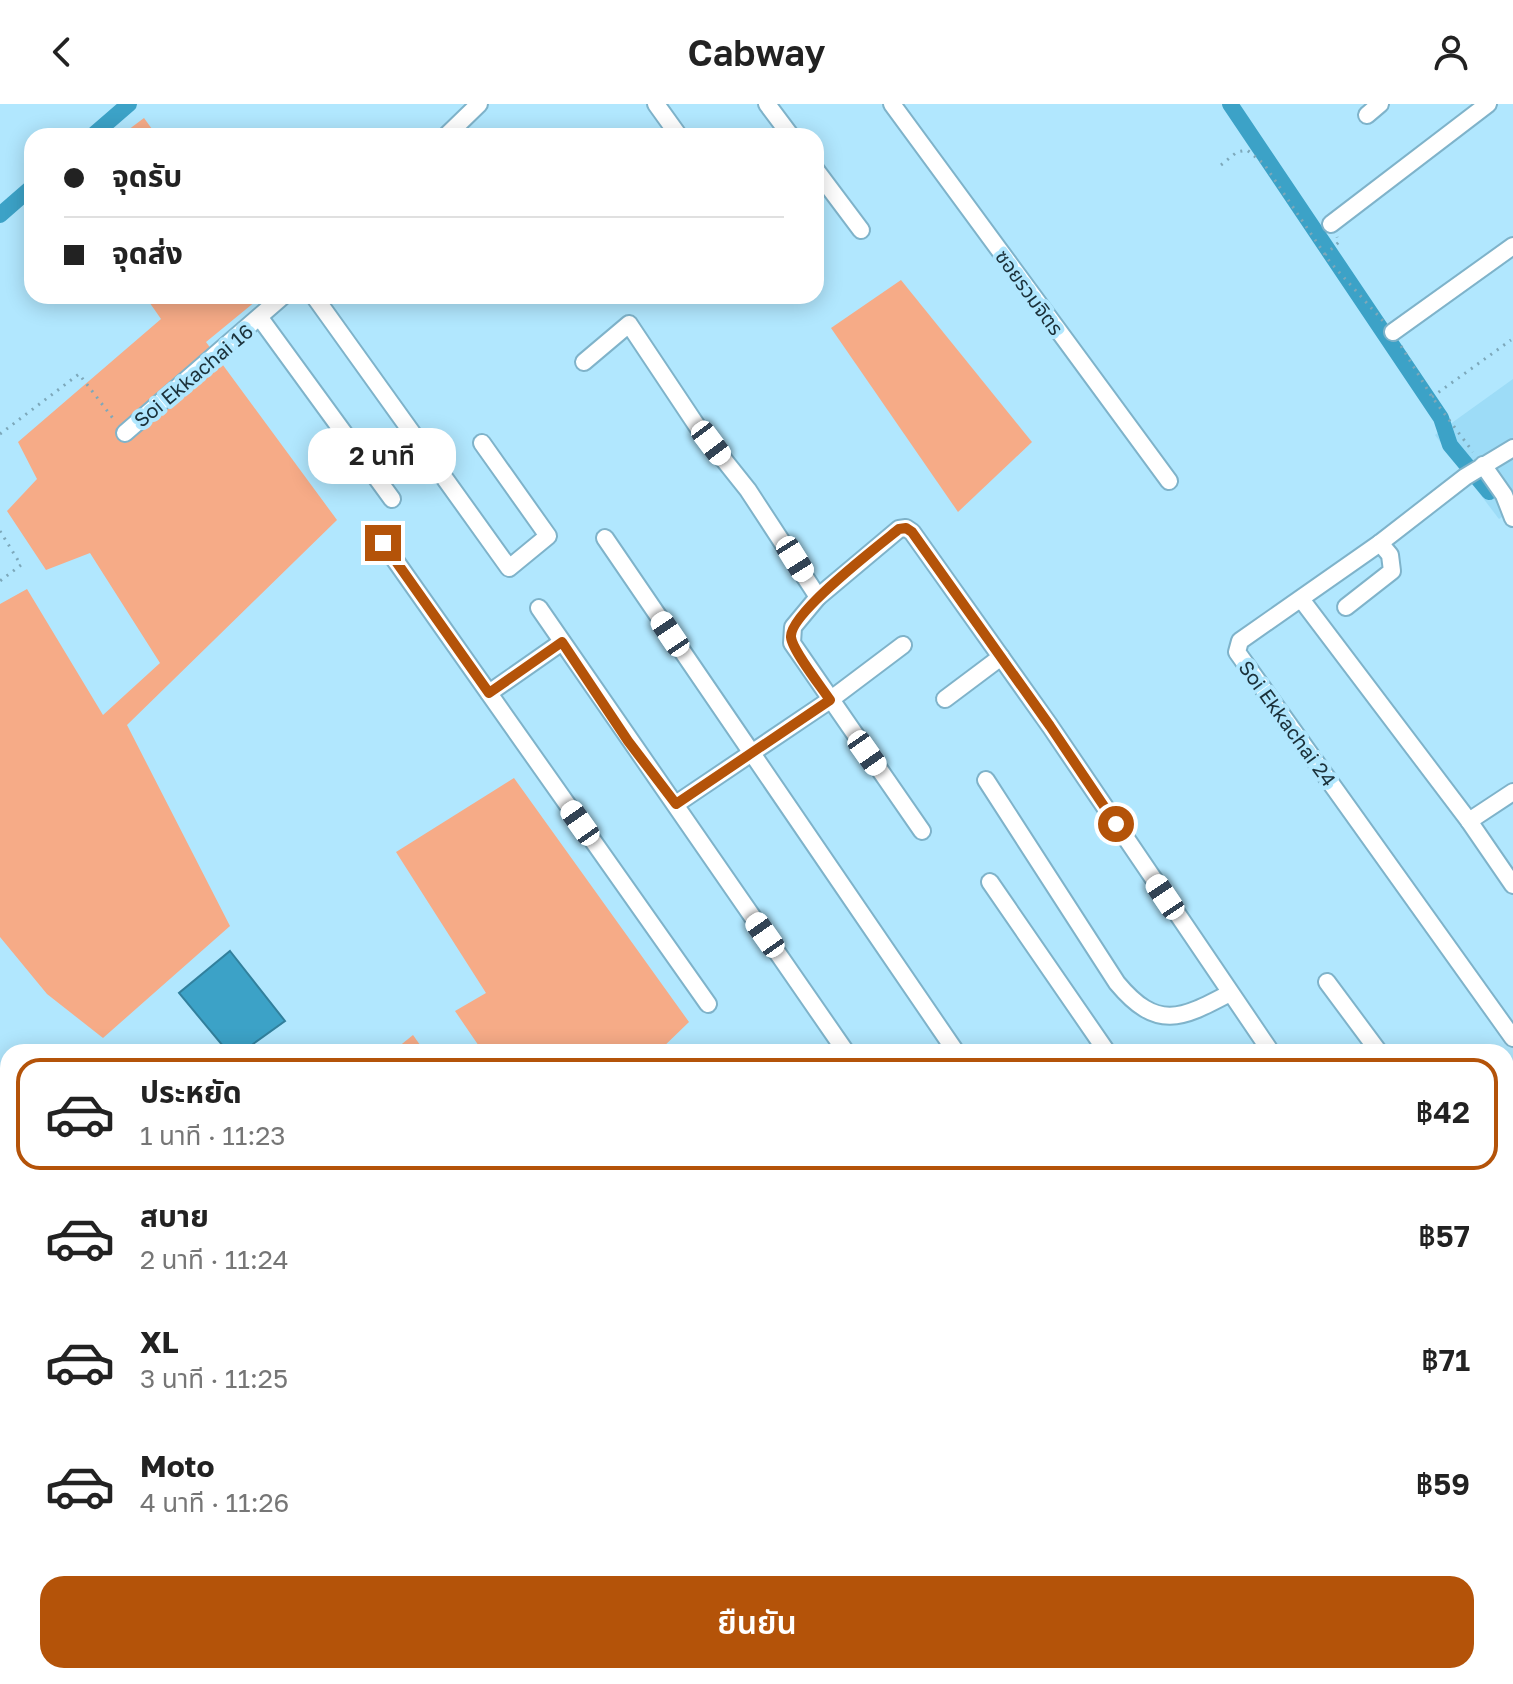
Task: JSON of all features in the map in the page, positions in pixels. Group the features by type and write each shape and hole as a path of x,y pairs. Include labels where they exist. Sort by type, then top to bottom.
{"street":[{"path":"454,128 479,104"},
{"path":"656,104 673,128"},
{"path":"767,104 785,128"},
{"name":"ซอยรวมจิตร","path":"892,104 1169,481"},
{"path":"1331,224 1488,104"},
{"path":"824,181 861,230"},
{"path":"1393,332 1513,246"},
{"name":"Soi Ekkachai 16","path":"125,433 275,304"},
{"path":"320,304 509,568 548,536 482,443"},
{"path":"260,318 392,499"},
{"path":"584,362 629,324 697,426 748,490 818,597"},
{"name":"Soi Ekkachai 24","path":"1513,448 1475,471 1380,543 1240,641 1237,652 1513,1038"},
{"path":"1475,471 1504,495 1513,518"},
{"path":"922,831 830,700 792,643 790,634 818,597 899,529 906,528 912,532 1001,657 1265,1044"},
{"path":"605,538 951,1044"},
{"path":"383,543 708,1004"},
{"path":"1346,607 1392,571 1390,555 1380,543"},
{"path":"1301,599 1469,821 1513,885"},
{"path":"539,608 628,741 676,804 841,1044"},
{"path":"489,693 562,642"},
{"path":"676,804 830,700 903,645"},
{"path":"945,699 1001,657"},
{"path":"986,780 1117,983 1133,1002 1150,1013 1167,1016 1193,1013 1230,993"},
{"path":"1469,821 1513,792"},
{"path":"990,882 1101,1044"},
{"path":"1327,982 1373,1044"}],"path":[{"path":"1221,165 1237,152 1247,150 1264,164 1330,262 1393,332 1475,471"},
{"path":"1432,397 1511,340"},
{"name":"Soi Ekkachai 16","path":"0,434 79,374 125,433"},
{"path":"0,531 21,565 0,581"}],"shaded area":[{"path":"144,118 151,128 131,128"},
{"path":"901,280 1032,442 958,512 831,328"},
{"path":"151,304 252,304 206,342 337,520 127,725 230,926 103,1038 47,994 0,937 0,604 27,589 103,715 160,663 90,553 46,570 7,511 37,479 18,442 161,319"},
{"path":"1513,379 1513,510 1499,519 1435,435"},
{"path":"514,778 689,1022 666,1044 478,1044 455,1011 486,993 396,852"},
{"path":"230,951 285,1021 253,1044 221,1044 179,993"},
{"path":"413,1035 419,1044 402,1044"}],"waterway":[{"path":"101,128 129,104"},
{"path":"1230,104 1441,418 1450,445 1489,492"},
{"path":"0,215 24,194"}],"route":[{"path":"383,543 489,693 562,642 628,741 676,804 830,700 792,643 790,634 793,627 818,597 899,529 906,528 912,532 1034,703 1116,824"}]}
